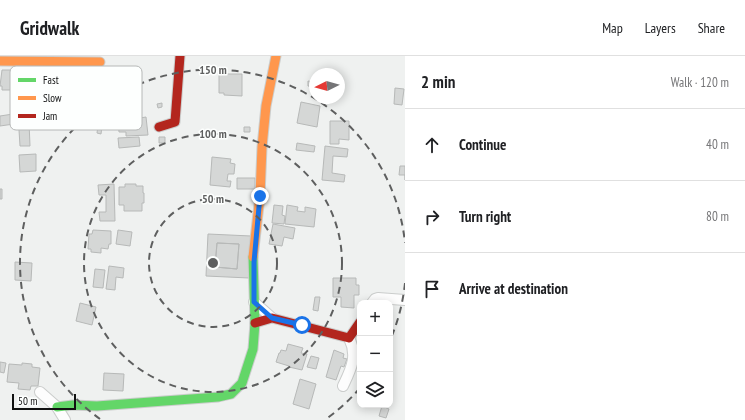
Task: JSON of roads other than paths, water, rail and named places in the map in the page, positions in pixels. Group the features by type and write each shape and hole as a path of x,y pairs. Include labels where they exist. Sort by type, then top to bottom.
{"street":[{"path":"160,127 175,122 180,56"},
{"path":"57,408 73,405 96,406 218,397 231,394 242,383 253,349 255,323 254,262 266,106 276,56"},
{"path":"0,61 100,62"},
{"path":"374,300 378,298 405,300"},
{"path":"254,302 272,318 349,338"},
{"path":"255,323 272,318"},
{"path":"349,338 357,326"},
{"path":"343,386 352,367 354,357 354,350 349,338"},
{"path":"40,392 57,408 65,420"}]}
